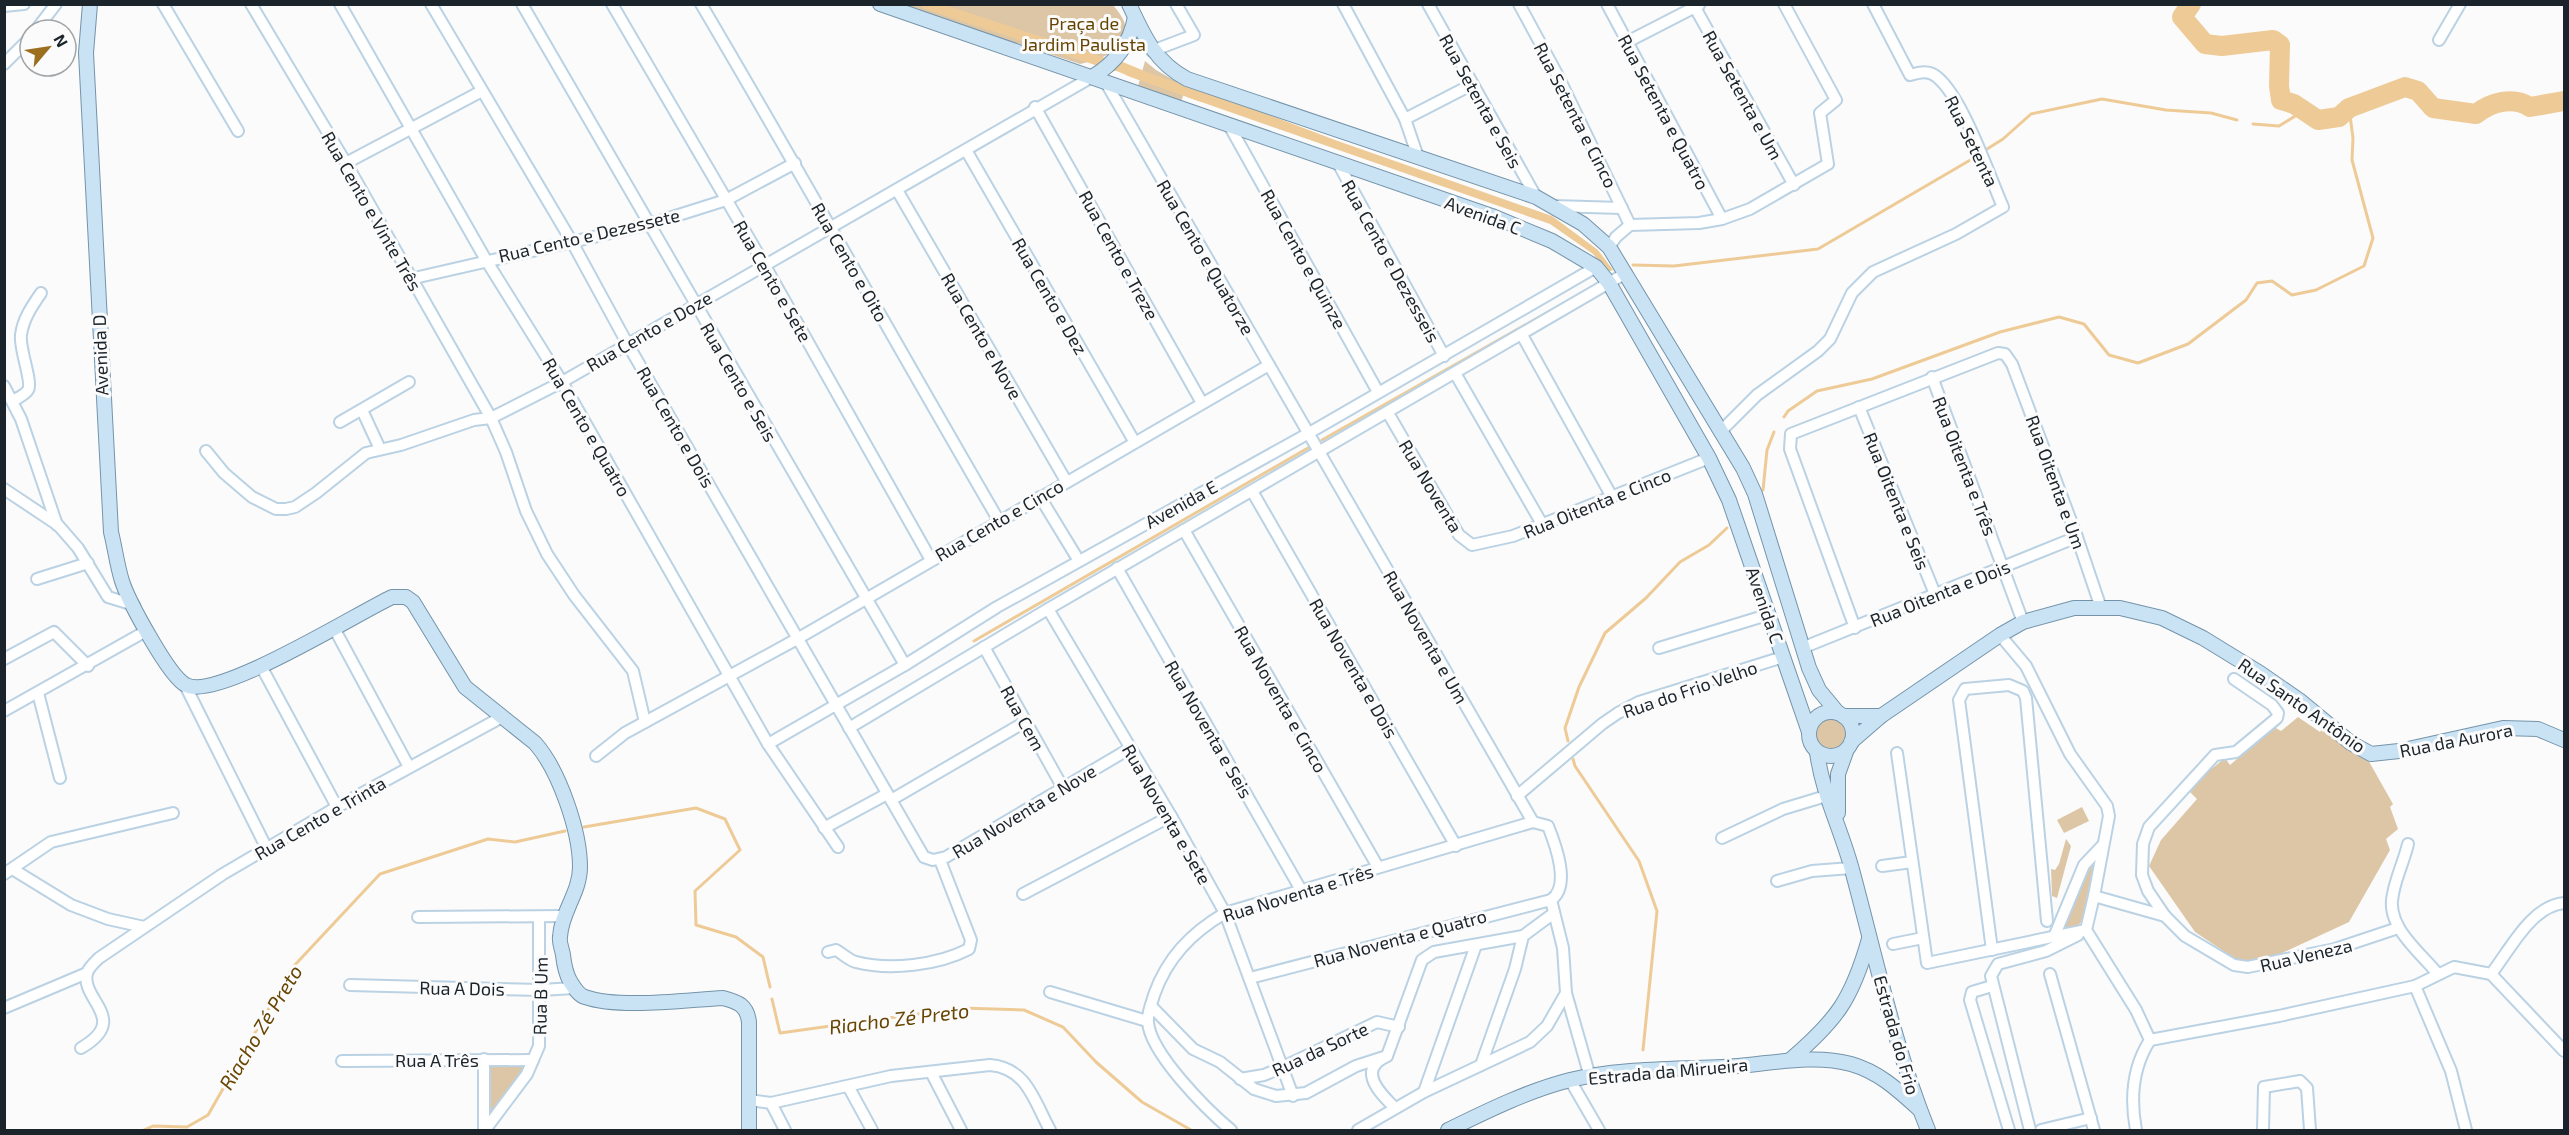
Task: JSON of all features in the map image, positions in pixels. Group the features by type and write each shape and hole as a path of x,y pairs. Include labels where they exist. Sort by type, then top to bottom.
{"main road":[{"name":"Avenida D","path":"90,4 86,52 111,532 122,582 146,631 185,685"},
{"name":"Avenida C","path":"880,4 1101,75 1339,165 1492,216 1552,241 1596,267 1609,283 1708,458 1729,501 1809,732"},
{"name":"Avenida C","path":"1132,11 1150,47 1171,70 1187,79 1536,197 1583,224 1609,248 1706,408 1722,430 1755,494 1802,648 1823,696 1840,715"},
{"path":"1101,75 1129,41 1132,11"},
{"path":"1686,419 1706,408"},
{"path":"185,685 206,688 228,682 392,597 406,597 413,602 465,687 543,752 574,829 580,868 576,893 565,915 560,937 567,975 578,992 608,1002 723,998 737,1001 744,1007 749,1022 749,1131"},
{"path":"1817,752 1830,756 1849,745 1881,716 1958,660 2022,622 2074,608 2101,608"},
{"name":"Rua Santo Antônio","path":"2101,608 2120,608 2162,618 2203,638 2277,685 2362,750 2381,754"},
{"path":"1839,824 1826,796 1817,752 1810,741 1809,732 1813,721 1821,714 1881,716"},
{"path":"1790,1060 1828,1026 1842,1008 1860,972 1869,939 1839,824 1836,800 1838,774 1849,745 1852,728 1840,715"},
{"name":"Rua da Aurora","path":"2381,754 2504,728 2538,729 2565,740"},
{"name":"Estrada do Frio","path":"1869,939 1919,1108 1928,1131"},
{"name":"Estrada da Mirueira","path":"1448,1131 1513,1100 1570,1080 1790,1060 1848,1063 1864,1068 1892,1084 1919,1108"}],"street":[{"path":"4,6 24,4"},
{"path":"45,18 56,4"},
{"path":"163,4 238,131"},
{"name":"Rua Cento e Vinte Três","path":"251,4 346,163 491,418 506,452 526,511 547,554 574,595 633,671 645,722"},
{"name":"Rua Cento e Quatro","path":"340,4 486,260 562,382 768,744 838,847"},
{"name":"Rua Cento e Dois","path":"431,4 480,92 572,242 627,343 920,851"},
{"name":"Rua Cento e Seis","path":"522,4 650,224 694,305 905,665"},
{"name":"Rua Cento e Sete","path":"612,4 764,264 931,560"},
{"name":"Rua Cento e Oito","path":"701,4 795,163 828,227 999,520"},
{"path":"1150,47 1194,35 1176,4"},
{"path":"1343,4 1405,119 1418,157"},
{"name":"Rua Setenta e Seis","path":"1428,4 1471,85 1536,197"},
{"name":"Rua Setenta e Cinco","path":"1519,4 1630,225"},
{"name":"Rua Setenta e Quatro","path":"1607,4 1722,219"},
{"path":"1609,248 1616,237 1630,225 1722,219 1750,209 1828,164 1820,113 1835,103 1833,94 1784,4"},
{"name":"Rua Setenta","path":"1722,430 1757,396 1818,351 1830,339 1848,299 1873,272 1956,234 2003,207 1953,98 1936,76 1921,72 1910,75 1873,4"},
{"path":"2439,40 2460,4"},
{"path":"1627,42 1696,6"},
{"name":"Rua Setenta e Um","path":"1696,6 1794,185"},
{"path":"4,64 18,50"},
{"name":"Rua Cento e Doze","path":"206,451 224,473 252,497 276,509 286,509 316,494 366,453 401,445 474,420 491,418 562,382 828,227 966,150 1035,107 1101,75"},
{"name":"Rua Cento e Quatorze","path":"1101,75 1309,433"},
{"path":"1405,119 1471,85"},
{"path":"346,163 480,92"},
{"name":"Rua Cento e Treze","path":"1035,107 1202,403"},
{"name":"Rua Cento e Quinze","path":"1229,125 1378,392"},
{"name":"Rua Cento e Dez","path":"966,150 1134,441"},
{"name":"Rua Cento e Dezessete","path":"410,279 650,224 726,200 795,163"},
{"name":"Rua Cento e Dezesseis","path":"1339,165 1444,356"},
{"name":"Rua Cento e Nove","path":"897,190 1066,482"},
{"path":"1553,206 1622,208"},
{"name":"Avenida E","path":"768,744 905,665 997,607 1309,433 1596,267"},
{"name":"Avenida E","path":"849,728 1117,568 1626,273"},
{"path":"13,402 27,391 30,385 21,354 21,334 27,314 41,293"},
{"path":"1522,335 1612,497"},
{"name":"Rua Oitenta e Um","path":"1932,377 1998,353 2009,357 2077,537 2101,608"},
{"name":"Rua Cento e Cinco","path":"596,756 625,733 797,639 1134,441 1269,365"},
{"path":"1455,373 1542,524"},
{"path":"1856,628 1790,449 1791,434 1932,377"},
{"name":"Rua Oitenta e Três","path":"1932,377 2022,622"},
{"path":"340,422 408,382"},
{"path":"4,386 13,402 58,525"},
{"name":"Rua Oitenta e Seis","path":"1859,407 1935,594"},
{"path":"362,410 380,449"},
{"name":"Rua Noventa","path":"1388,413 1459,535 1472,545 1484,544"},
{"name":"Rua Noventa e Um","path":"1309,433 1533,822"},
{"name":"Rua Oitenta e Cinco","path":"1484,544 1542,524 1708,458"},
{"path":"4,489 58,525 88,563 108,597 134,605"},
{"name":"Rua Noventa e Dois","path":"1252,491 1456,846"},
{"path":"1040,497 1079,561"},
{"name":"Rua Noventa e Cinco","path":"1184,530 1378,867"},
{"name":"Rua Oitenta e Dois","path":"1802,648 2077,537"},
{"path":"37,579 88,563"},
{"name":"Rua Noventa e Seis","path":"1117,568 1301,890"},
{"name":"Rua Noventa e Sete","path":"1047,609 1171,816 1225,913 1293,1096"},
{"path":"1659,648 1767,615"},
{"path":"334,628 409,767"},
{"path":"4,711 88,666 146,631"},
{"path":"4,659 54,632 88,666"},
{"path":"2000,635 2026,666 2070,754 2107,806 2109,816 2086,930 2136,1010 2150,1040"},
{"name":"Rua Cem","path":"984,647 1063,788"},
{"name":"Rua do Frio Velho","path":"1517,796 1617,713 1639,702 1783,657"},
{"path":"261,666 337,807"},
{"path":"2164,916 2148,891 2142,874 2143,844 2149,827 2183,793 2203,765 2215,755 2236,752 2277,718 2275,708 2234,680"},
{"path":"185,685 267,849"},
{"path":"1992,950 1959,700 1965,689 2009,685 2023,691 2026,698 2047,921"},
{"path":"2267,701 2277,685"},
{"path":"38,693 60,778"},
{"name":"Rua Cento e Trinta","path":"87,973 99,958 223,874 337,807 502,717"},
{"path":"824,828 889,797 1025,722"},
{"name":"Rua Noventa e Nove","path":"920,851 928,860 940,860 1129,749"},
{"path":"1897,753 1927,963 2086,930"},
{"path":"1722,838 1783,809 1826,796"},
{"path":"144,927 108,919 70,905 9,872 51,843 173,813"},
{"path":"1023,894 1171,816"},
{"path":"1533,822 1548,826 1554,845 1562,886 1557,896 1551,900 1563,948 1566,993 1590,1077"},
{"name":"Rua Noventa e Três","path":"1147,1021 1159,981 1173,955 1209,922 1225,913 1533,822"},
{"path":"2408,844 2393,893 2398,928 2437,973"},
{"path":"2054,937 2084,865 2102,846"},
{"path":"828,952 836,950 854,962 892,966 951,956 969,949 971,940 940,860"},
{"path":"1882,866 1912,862"},
{"path":"1777,881 1812,871 1851,868"},
{"name":"Rua Veneza","path":"2094,896 2164,916 2185,936 2234,965 2248,967 2335,949 2398,928"},
{"name":"Rua Noventa e Quatro","path":"1250,978 1551,900"},
{"path":"2491,974 2535,916 2554,904 2565,903"},
{"path":"1395,1108 1376,1087 1372,1073 1374,1065 1387,1056 1418,967 1425,957 1446,949 1523,936 1554,913"},
{"path":"418,917 565,915"},
{"name":"Rua B Um","path":"484,1131 533,1060 539,1047 540,917"},
{"path":"2030,1131 1991,976 1998,964 2046,951 2086,930"},
{"path":"1481,1065 1515,969 1523,936"},
{"path":"1893,944 1923,938"},
{"path":"1424,1092 1476,945"},
{"path":"2136,1131 2131,1105 2134,1081 2140,1055 2150,1040 2415,986 2437,973 2454,967 2491,974 2562,1045"},
{"path":"4,1008 87,973 87,980 103,1024 100,1034 81,1048"},
{"path":"2050,974 2094,1131"},
{"name":"Rua A Dois","path":"350,985 578,992"},
{"path":"1992,986 1972,992 1970,1000 2008,1131"},
{"path":"2415,986 2451,1071 2466,1131"},
{"path":"1050,992 1147,1021 1153,1038 1173,1069 1231,1131"},
{"path":"1358,1131 1424,1092 1519,1048 1539,1035 1566,993"},
{"path":"1151,1006 1193,1049 1220,1062 1240,1079 1264,1092 1293,1096 1306,1093 1356,1066 1387,1056"},
{"name":"Rua da Sorte","path":"1240,1079 1264,1075 1377,1022 1399,1027"},
{"path":"484,1059 484,1131"},
{"name":"Rua A Três","path":"342,1061 533,1060"},
{"path":"749,1100 771,1103 891,1076 990,1065 1006,1066 1024,1080 1050,1131"},
{"path":"931,1072 960,1131"},
{"path":"1570,1080 1599,1131"},
{"path":"2263,1131 2264,1087 2300,1081 2307,1088 2310,1131"},
{"path":"848,1086 872,1131"},
{"path":"771,1103 785,1131"},
{"path":"2041,1131 2091,1118"}],"green space":[{"name":"Praça de Jardim Paulista","path":"900,5 1113,5 1123,20 1125,34 1123,41 1112,52 1096,60 1080,64"},
{"path":"1145,61 1186,87 1181,102 1138,86"},
{"path":"1831,716 1843,721 1848,733 1843,745 1831,750 1819,745 1814,733 1819,721"},
{"path":"2298,717 2320,732 2323,727 2367,758 2393,804 2390,807 2398,829 2386,839 2390,850 2349,922 2256,965 2237,960 2195,932 2149,866 2161,840 2197,799 2190,792 2205,774 2225,758 2230,765 2274,727 2281,731"},
{"path":"2082,807 2089,821 2064,833 2057,820"},
{"path":"2066,839 2071,846 2057,898 2052,896 2051,869 2055,870 2059,864"},
{"path":"2094,863 2082,921 2077,927 2065,927 2081,881"},
{"path":"487,1064 526,1067 487,1119"}],"shaded area":[{"path":"1118,60 1142,70 1139,80 1114,70"},
{"path":"1191,85 1335,140 1552,216 1598,250 1613,270 1608,272 1593,254 1550,224 1187,97"}],"waterway":[{"path":"926,4 1114,66"},
{"path":"2191,4 2182,17 2205,44 2222,46 2273,40 2280,45 2281,100 2294,104 2318,120 2339,117 2349,108 2405,87 2418,91 2433,108 2476,114 2488,106 2502,102 2516,102 2530,107 2564,101"},
{"path":"1129,71 1202,97"},
{"path":"1987,149 2003,139 2031,114 2102,99 2166,110 2211,113 2237,120"},
{"path":"1784,417 1788,411 1817,391 1872,379 2000,332 2059,317 2084,324 2109,355 2138,363 2188,344 2246,300 2257,283 2272,281 2292,295 2316,290 2364,266 2373,238 2352,160 2353,138 2349,108"},
{"path":"2253,124 2279,126 2305,110"},
{"path":"1633,265 1674,266 1818,249 1972,159"},
{"path":"1322,440 1573,298"},
{"path":"1763,490 1767,450 1774,432"},
{"path":"974,641 1308,448"},
{"path":"1568,741 1565,728 1579,687 1605,633 1646,598 1680,562 1709,545 1727,528"},
{"path":"1573,759 1575,766 1639,861 1657,911 1643,1050"},
{"name":"Riacho Zé Preto","path":"584,827 696,808 725,819 740,850 695,891 696,925 736,937 763,957 770,987"},
{"name":"Riacho Zé Preto","path":"144,1130 153,1126 187,1127 208,1115 292,968 380,874 488,839 515,842 565,831"},
{"name":"Riacho Zé Preto","path":"772,999 780,1033 961,1008 1024,1010 1063,1027 1096,1062 1142,1102 1191,1130"}]}
